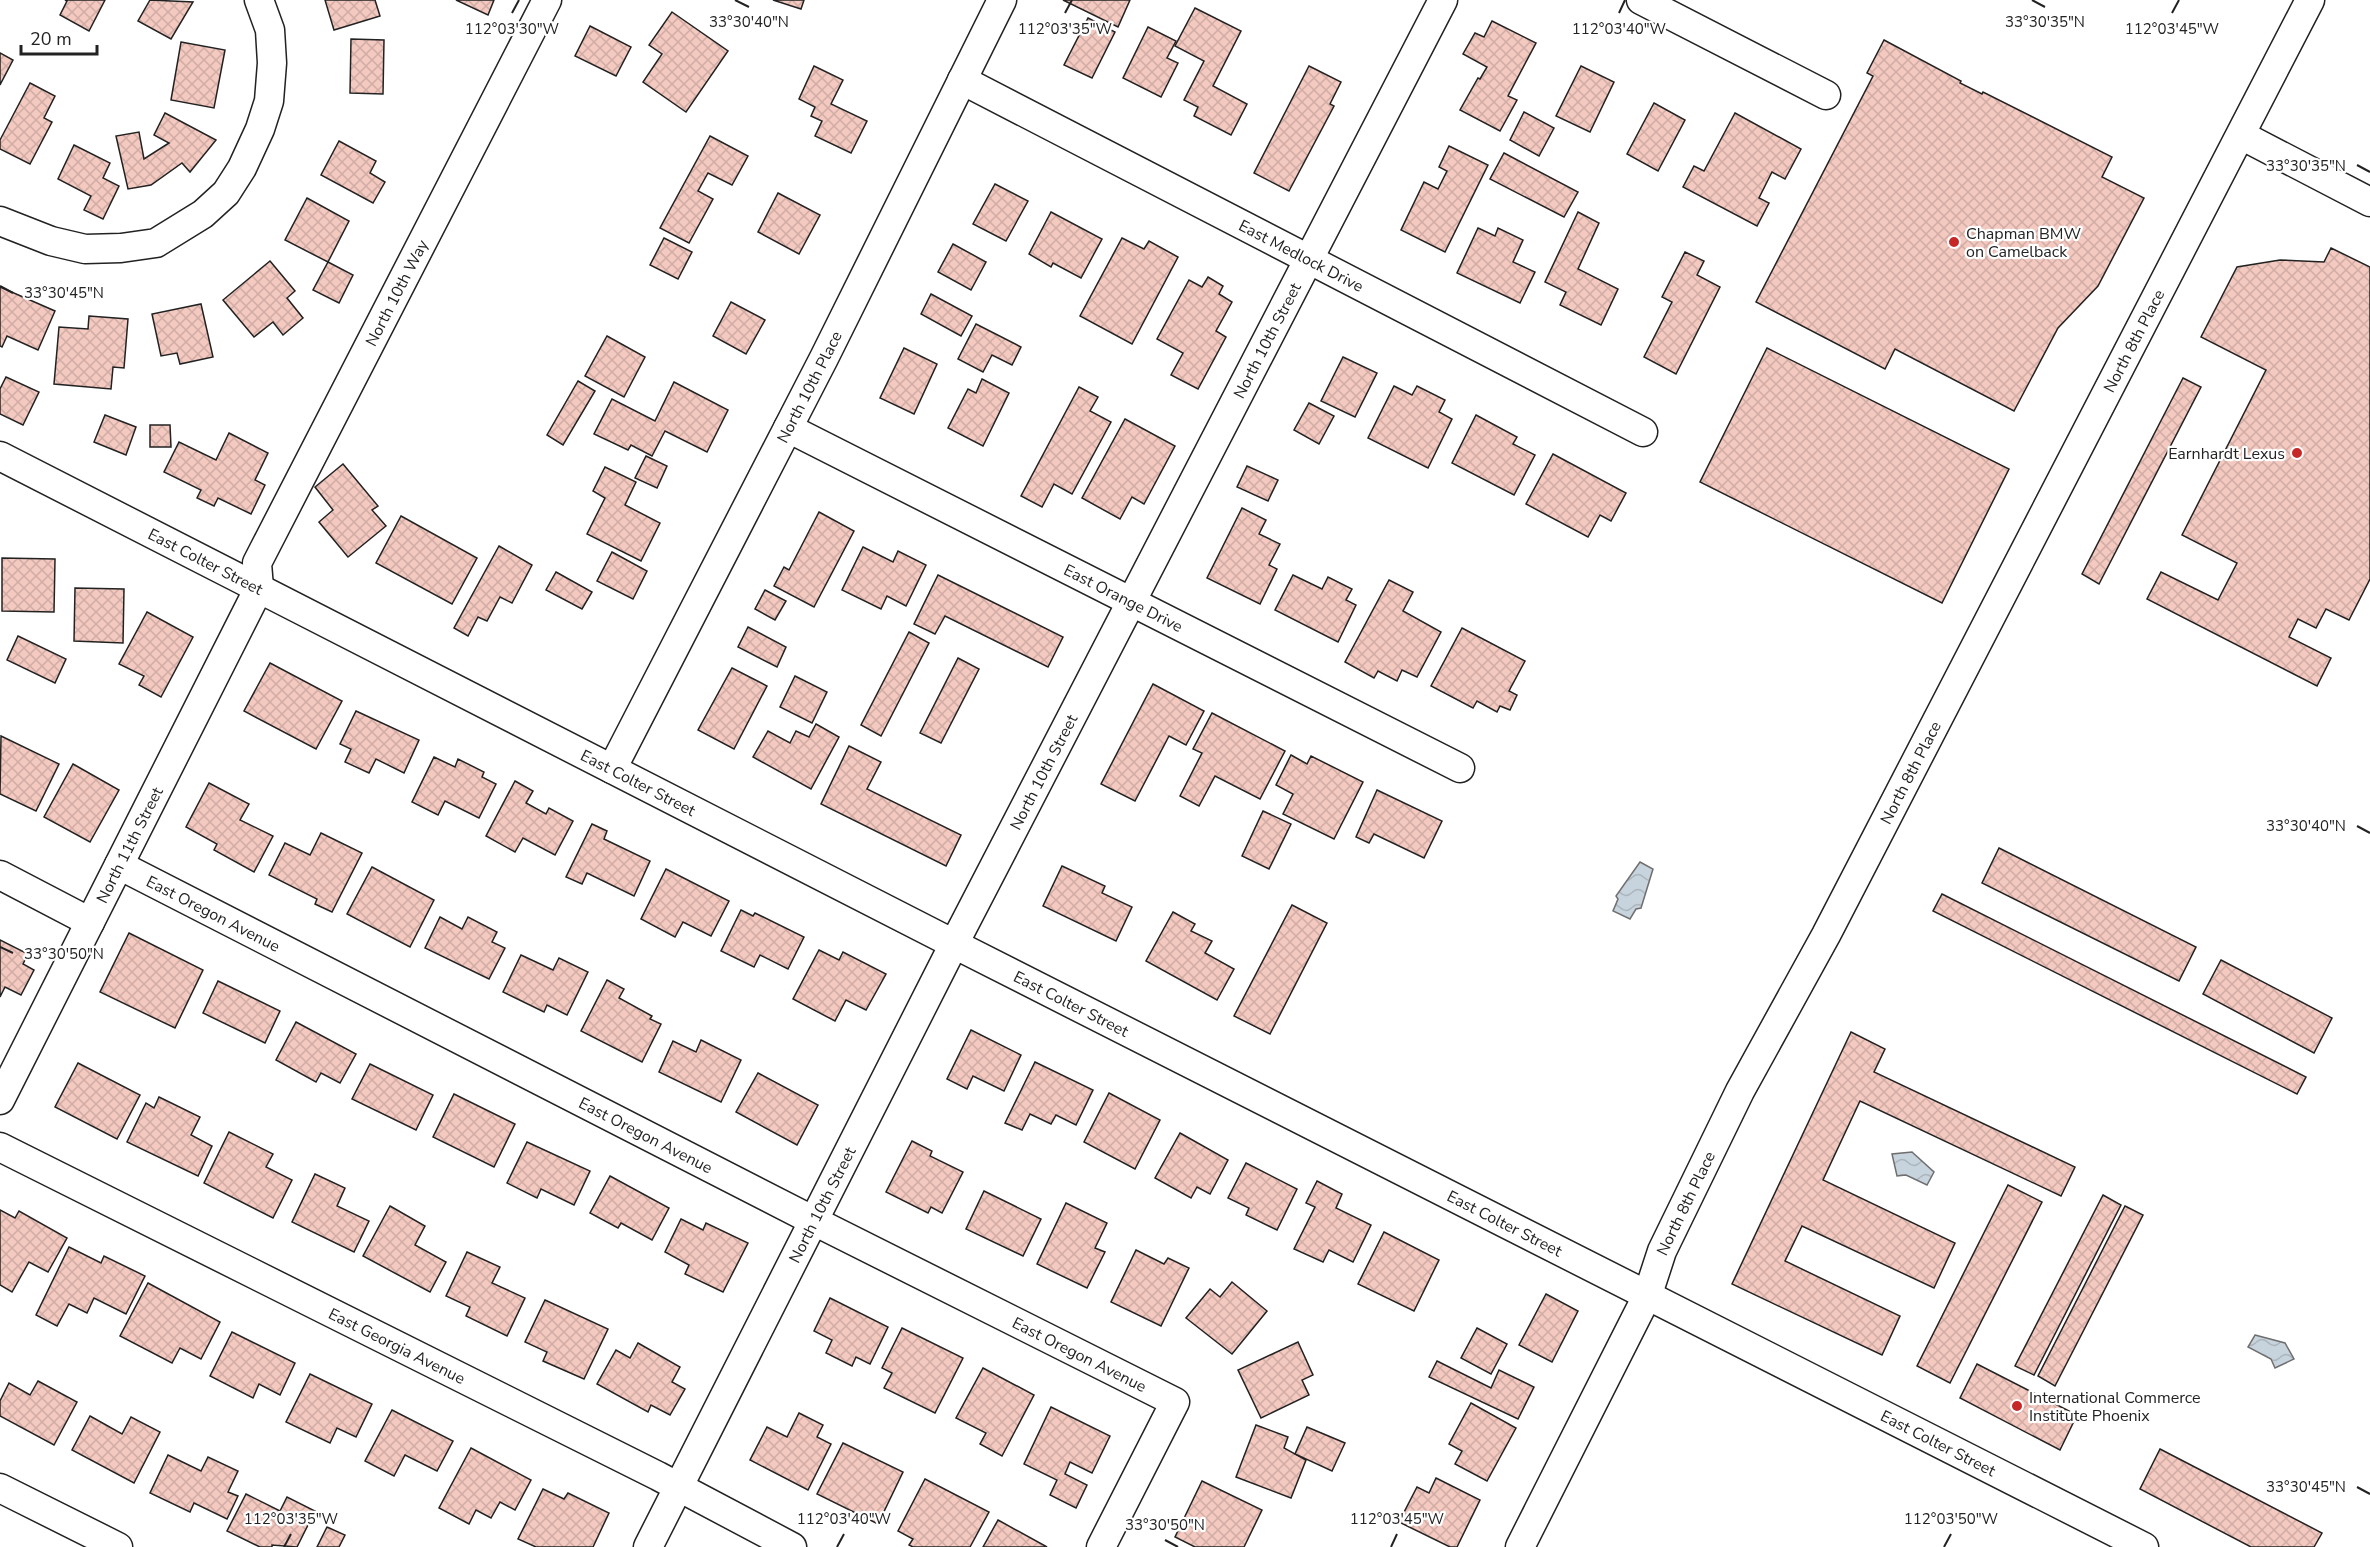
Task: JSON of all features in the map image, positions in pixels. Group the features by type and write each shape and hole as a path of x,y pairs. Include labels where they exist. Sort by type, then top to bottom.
{"street":[{"path":"0,221 51,241 85,249 121,248 156,243 203,214 226,194 242,168 260,129 269,101 272,63 270,30 259,0"},
{"name":"North 10th Way","path":"259,588 257,563 547,0"},
{"name":"North 10th Place","path":"612,769 788,428 1002,0"},
{"name":"North 10th Street","path":"648,1547 954,944 1443,0"},
{"path":"1641,0 1826,95"},
{"name":"North 8th Place","path":"1520,1547 1648,1294 1662,1251 1740,1091 1826,935 2310,0"},
{"name":"East Medlock Drive","path":"962,80 1643,432"},
{"path":"2241,135 2370,202"},
{"name":"East Orange Drive","path":"788,428 1460,768"},
{"name":"East Colter Street","path":"0,456 954,944 2144,1547"},
{"name":"North 11th Street","path":"0,1100 259,588"},
{"name":"East Oregon Avenue","path":"118,865 814,1221 1175,1402 1101,1547"},
{"path":"0,875 90,922"},
{"name":"East Georgia Avenue","path":"0,1147 678,1486 792,1547"},
{"path":"0,1488 118,1547"}],"water":[{"path":"1640,862 1653,869 1641,908 1636,909 1630,919 1613,911 1618,899 1616,896"},
{"path":"1912,1152 1934,1172 1927,1185 1906,1175 1897,1176 1892,1154"},
{"path":"2255,1335 2285,1343 2294,1359 2275,1368 2271,1359 2248,1347"}],"building":[{"path":"65,0 105,0 89,31 60,15 67,1"},
{"path":"150,0 193,2 171,39 138,21"},
{"path":"325,0 375,0 380,16 334,30"},
{"path":"456,0 494,0 488,15"},
{"path":"773,0 804,0 801,9"},
{"path":"1063,0 1130,0 1118,27"},
{"path":"1195,8 1241,31 1213,86 1247,104 1231,135 1194,116 1198,107 1184,100 1204,61 1175,46"},
{"path":"672,12 728,51 686,112 643,82 662,54 649,45"},
{"path":"1088,18 1115,32 1092,78 1064,65"},
{"path":"1492,21 1536,43 1508,96 1517,100 1500,131 1460,110 1487,67 1463,54 1475,33 1484,37"},
{"path":"590,26 631,47 616,76 575,56"},
{"path":"1148,27 1176,41 1167,58 1178,63 1161,97 1123,78"},
{"path":"351,39 384,40 383,94 350,93"},
{"name":"Chapman BMW on Camelback","path":"1884,40 1961,81 1960,83 1982,94 1983,92 2112,157 2102,177 2144,198 2098,286 2058,328 2014,411 1895,349 1885,369 1756,302 1873,76 1867,73"},
{"path":"181,42 225,50 214,108 171,100"},
{"path":"0,53 13,60 0,85"},
{"path":"814,66 843,80 831,104 867,121 851,153 815,136 822,121 811,116 815,107 799,99"},
{"path":"1309,66 1341,82 1330,104 1334,106 1289,191 1254,173"},
{"path":"1581,66 1614,82 1590,132 1556,116"},
{"path":"30,83 55,96 44,118 52,122 30,164 0,149 0,140"},
{"path":"1654,103 1685,120 1658,171 1627,154"},
{"path":"1524,112 1554,128 1539,156 1510,140"},
{"path":"165,113 216,140 190,172 182,163 151,185 128,189 116,136 139,132 144,159 169,143 154,135"},
{"path":"1735,113 1801,149 1785,179 1772,172 1759,198 1769,203 1757,226 1683,187 1694,166 1704,171"},
{"path":"710,136 748,156 732,185 708,173 698,191 713,199 689,243 660,228"},
{"path":"339,141 376,161 370,173 385,182 373,203 321,175"},
{"path":"74,145 110,163 103,178 119,186 103,219 84,210 91,196 58,179"},
{"path":"1449,146 1488,165 1445,252 1401,230 1424,182 1438,189 1447,171 1439,167"},
{"path":"1504,153 1578,192 1564,217 1490,179"},
{"path":"995,184 1028,201 1006,241 973,224"},
{"path":"778,193 820,215 799,254 758,232"},
{"path":"307,198 349,221 328,262 285,240"},
{"path":"1051,212 1102,239 1081,278 1053,263 1051,267 1029,254"},
{"path":"1578,212 1599,223 1578,269 1618,289 1601,325 1560,305 1566,292 1545,282"},
{"path":"1478,228 1495,236 1498,228 1523,240 1513,262 1535,272 1520,303 1457,273"},
{"path":"664,238 692,252 678,279 650,265"},
{"path":"1122,238 1144,249 1149,241 1178,257 1132,344 1080,316"},
{"path":"953,244 986,262 971,290 938,272"},
{"name":"Earnhardt Lexus","path":"2331,248 2370,267 2370,579 2349,620 2326,609 2316,628 2298,619 2289,637 2331,658 2317,686 2147,599 2161,572 2218,600 2237,563 2182,535 2266,370 2201,337 2237,267 2280,260 2324,262"},
{"path":"1685,252 1704,261 1697,275 1720,287 1676,374 1644,357 1672,302 1662,297"},
{"path":"270,261 295,291 287,298 303,318 283,335 273,322 254,337 223,300"},
{"path":"328,262 353,275 339,303 313,290"},
{"path":"1208,277 1223,286 1219,294 1232,302 1216,331 1226,337 1198,389 1171,375 1183,353 1157,339 1189,280 1202,287"},
{"path":"0,287 55,311 38,350 7,336 2,347 0,346"},
{"path":"931,294 972,316 961,336 921,314"},
{"path":"731,302 765,320 746,354 713,336"},
{"path":"201,304 213,357 180,364 177,353 161,356 152,314"},
{"path":"89,316 128,319 124,368 113,367 111,389 54,384 59,327 88,329"},
{"path":"976,324 1021,347 1012,365 992,355 983,372 958,359"},
{"path":"607,336 645,357 624,397 585,376"},
{"path":"904,348 937,364 914,414 880,398"},
{"path":"1767,348 2009,469 1942,603 1700,482"},
{"path":"1343,357 1377,373 1355,417 1321,401"},
{"path":"6,377 39,392 23,425 0,414 0,389"},
{"path":"2183,378 2201,387 2099,584 2082,574"},
{"path":"982,379 1009,393 983,446 948,428 968,389 976,393"},
{"path":"578,381 595,391 563,445 547,435"},
{"path":"674,382 728,410 707,452 665,431 652,456 631,445 628,450 594,434 612,399 655,421"},
{"path":"1394,386 1412,395 1417,386 1445,400 1439,412 1452,419 1428,468 1368,438"},
{"path":"1079,387 1098,397 1090,411 1111,422 1072,494 1054,484 1042,507 1021,496"},
{"path":"1309,403 1334,416 1319,444 1294,430"},
{"path":"105,415 136,427 126,455 94,442"},
{"path":"1476,415 1517,437 1513,444 1535,455 1514,495 1452,463"},
{"path":"1125,419 1175,446 1144,504 1132,497 1120,519 1082,498"},
{"path":"150,425 170,425 171,447 150,447"},
{"path":"229,433 268,453 255,480 265,485 251,514 218,498 214,506 197,498 201,490 164,472 179,442 216,460"},
{"path":"1553,454 1626,493 1611,521 1600,515 1588,537 1526,504"},
{"path":"646,456 667,466 657,488 635,478"},
{"path":"343,464 378,506 372,510 386,526 348,557 319,522 333,510 315,487"},
{"path":"1247,466 1278,480 1268,501 1237,487"},
{"path":"605,467 636,482 625,505 660,523 641,561 587,534 605,498 593,491"},
{"path":"1242,508 1266,520 1259,534 1280,544 1269,565 1277,569 1260,604 1207,578"},
{"path":"819,512 854,531 814,607 774,586 784,567 789,570"},
{"path":"401,516 477,558 452,604 376,563"},
{"path":"499,546 532,565 512,603 500,597 487,621 478,617 468,636 454,628"},
{"path":"863,547 893,562 898,551 926,565 906,606 887,596 881,609 842,590"},
{"path":"612,552 647,571 633,599 597,581"},
{"path":"2,558 55,559 54,612 2,611"},
{"path":"556,572 592,592 582,609 546,590"},
{"path":"938,575 1063,637 1048,667 945,616 935,634 914,624"},
{"path":"1293,575 1322,589 1328,577 1352,589 1346,600 1356,605 1338,642 1275,610"},
{"path":"1389,580 1413,592 1403,611 1441,632 1417,677 1402,670 1397,681 1378,671 1374,678 1345,662"},
{"path":"75,588 124,589 123,643 74,641"},
{"path":"765,590 786,601 775,620 755,609"},
{"path":"147,612 193,637 161,697 139,685 144,676 119,664"},
{"path":"748,627 786,647 777,667 738,647"},
{"path":"1462,628 1525,661 1509,691 1517,695 1510,710 1500,706 1497,712 1477,701 1473,708 1431,686"},
{"path":"909,632 929,643 881,736 861,725"},
{"path":"18,636 66,659 55,683 7,660"},
{"path":"958,658 979,669 941,743 920,733"},
{"path":"270,663 342,701 316,749 244,711"},
{"path":"732,668 767,686 734,749 698,730"},
{"path":"795,676 827,692 812,723 780,707"},
{"path":"1153,684 1204,711 1186,745 1169,736 1135,801 1101,784"},
{"path":"356,711 419,740 404,773 376,759 369,773 345,762 351,749 340,744"},
{"path":"1212,713 1285,751 1260,799 1215,776 1199,806 1180,796 1202,753 1193,749"},
{"path":"816,724 839,737 811,789 753,757 768,731 790,743 796,731 809,737"},
{"path":"1,736 59,764 36,811 0,794"},
{"path":"849,746 881,762 867,789 961,835 946,866 821,804"},
{"path":"1291,755 1307,764 1311,756 1363,782 1334,839 1283,814 1293,794 1276,785"},
{"path":"434,757 455,767 458,759 484,772 482,777 496,784 479,818 445,801 438,815 412,802"},
{"path":"73,764 119,790 90,842 44,817"},
{"path":"515,781 533,791 526,803 546,814 549,808 573,821 555,855 523,838 515,852 486,836"},
{"path":"209,783 249,804 240,820 273,836 254,872 214,850 217,844 186,827"},
{"path":"1377,790 1442,821 1424,858 1374,834 1369,843 1356,837"},
{"path":"1263,811 1291,824 1269,869 1242,856"},
{"path":"592,824 607,831 604,839 650,861 634,896 587,873 582,884 566,877"},
{"path":"321,833 362,853 332,912 315,904 317,899 269,875 285,843 310,855"},
{"path":"1999,848 2196,947 2179,981 1982,883"},
{"path":"1062,866 1105,886 1102,893 1132,907 1116,941 1043,906"},
{"path":"372,867 434,900 410,947 347,914"},
{"path":"666,869 729,901 711,936 683,922 675,937 641,919"},
{"path":"1942,894 2306,1077 2297,1094 1933,911"},
{"path":"1292,905 1327,923 1270,1034 1234,1016"},
{"path":"741,910 753,916 755,913 804,937 788,969 760,955 754,967 721,951"},
{"path":"1173,912 1195,924 1191,931 1212,941 1205,953 1234,969 1217,1000 1146,961"},
{"path":"440,917 462,929 468,917 497,932 492,942 505,948 489,979 425,948"},
{"path":"129,933 203,970 175,1028 100,992"},
{"path":"0,940 28,954 23,964 34,970 21,995 5,987 0,997"},
{"path":"819,950 839,960 843,952 886,974 866,1010 846,1000 835,1021 793,999"},
{"path":"521,955 553,970 559,958 588,972 567,1015 547,1005 544,1012 503,992"},
{"path":"2221,960 2332,1018 2314,1053 2203,994"},
{"path":"607,980 624,989 619,998 652,1016 650,1019 661,1024 642,1062 581,1031"},
{"path":"218,981 280,1011 265,1043 203,1013"},
{"path":"296,1022 356,1054 340,1083 321,1073 316,1082 276,1060"},
{"path":"971,1030 1021,1055 1004,1091 973,1076 967,1089 947,1079"},
{"path":"1851,1032 1885,1049 1874,1072 2075,1167 2061,1196 1860,1101 1823,1180 1955,1243 1934,1288 1802,1226 1785,1261 1900,1316 1882,1355 1732,1284"},
{"path":"701,1040 741,1060 721,1102 659,1072 673,1041 696,1052"},
{"path":"1035,1062 1093,1090 1076,1125 1056,1115 1051,1124 1030,1114 1022,1130 1005,1123"},
{"path":"78,1063 140,1095 117,1139 55,1107"},
{"path":"370,1064 433,1095 416,1130 352,1099"},
{"path":"758,1073 818,1105 797,1145 736,1112"},
{"path":"1109,1093 1160,1120 1135,1169 1084,1142"},
{"path":"454,1094 515,1124 494,1167 433,1137"},
{"path":"159,1097 200,1117 191,1135 212,1146 198,1176 127,1142 146,1103 154,1108"},
{"path":"229,1132 273,1154 266,1167 292,1180 273,1218 204,1183"},
{"path":"1180,1133 1228,1160 1210,1194 1197,1187 1191,1198 1155,1178"},
{"path":"912,1141 932,1151 930,1156 963,1172 942,1213 931,1207 928,1213 886,1192"},
{"path":"527,1142 590,1171 574,1205 541,1189 537,1198 507,1183"},
{"path":"1246,1163 1297,1189 1277,1230 1246,1215 1249,1208 1228,1198"},
{"path":"315,1174 345,1188 337,1206 369,1221 354,1252 292,1222"},
{"path":"610,1176 669,1208 652,1240 621,1223 618,1228 590,1213"},
{"path":"1317,1181 1342,1194 1336,1208 1371,1225 1353,1262 1329,1250 1323,1262 1294,1249 1315,1207 1306,1203"},
{"path":"2008,1185 2042,1202 1950,1383 1917,1366"},
{"path":"984,1191 1041,1219 1023,1256 966,1229"},
{"path":"2103,1195 2121,1205 2034,1375 2015,1366"},
{"path":"1066,1203 1107,1223 1095,1248 1105,1252 1087,1288 1037,1264"},
{"path":"390,1206 425,1226 415,1245 446,1262 430,1292 363,1256"},
{"path":"2125,1206 2143,1215 2055,1386 2038,1376"},
{"path":"0,1210 15,1218 19,1211 67,1238 48,1272 29,1262 12,1292 0,1285"},
{"path":"681,1219 703,1230 706,1223 748,1243 723,1292 685,1274 689,1265 665,1252"},
{"path":"1384,1232 1439,1260 1414,1311 1358,1284"},
{"path":"69,1247 101,1263 104,1256 145,1276 126,1314 94,1298 87,1313 69,1304 57,1326 36,1315"},
{"path":"1136,1250 1164,1264 1168,1258 1189,1268 1161,1326 1111,1302"},
{"path":"467,1252 500,1267 492,1283 525,1298 507,1336 466,1316 470,1307 446,1296"},
{"path":"1232,1282 1267,1311 1232,1354 1186,1318 1210,1289 1220,1297"},
{"path":"148,1283 220,1322 201,1359 180,1348 172,1363 120,1336"},
{"path":"1546,1294 1578,1311 1552,1362 1519,1345"},
{"path":"830,1298 888,1327 870,1364 856,1357 852,1366 826,1353 832,1340 814,1331"},
{"path":"545,1300 608,1329 584,1379 543,1361 547,1352 525,1342"},
{"path":"902,1328 963,1358 935,1413 884,1388 892,1373 882,1368"},
{"path":"1477,1328 1507,1344 1491,1374 1461,1358"},
{"path":"232,1332 295,1363 280,1395 259,1384 253,1398 210,1376"},
{"path":"1298,1342 1313,1375 1302,1380 1309,1395 1261,1418 1238,1370"},
{"path":"638,1343 680,1367 672,1382 685,1389 670,1415 651,1405 648,1412 597,1384 616,1350 630,1358"},
{"path":"1437,1361 1491,1388 1499,1370 1534,1387 1518,1419 1429,1377"},
{"path":"1977,1364 2077,1415 2060,1450 1960,1398"},
{"path":"983,1368 1034,1395 1002,1456 980,1444 986,1433 956,1418"},
{"path":"310,1374 372,1404 356,1437 337,1428 330,1443 286,1422"},
{"path":"38,1381 77,1402 54,1445 0,1416 0,1401 9,1383 30,1395"},
{"path":"1471,1403 1516,1428 1487,1481 1455,1464 1462,1451 1449,1444"},
{"path":"1051,1407 1110,1436 1092,1473 1070,1462 1065,1474 1087,1485 1076,1508 1050,1495 1057,1480 1024,1464"},
{"path":"392,1410 453,1441 437,1471 405,1455 394,1476 365,1461"},
{"path":"799,1413 823,1425 817,1437 831,1444 808,1490 750,1460 767,1427 787,1437"},
{"path":"90,1416 122,1434 131,1417 160,1432 134,1483 72,1450"},
{"path":"1256,1425 1288,1437 1284,1448 1306,1460 1291,1498 1236,1477"},
{"path":"1307,1427 1345,1443 1332,1471 1295,1454"},
{"path":"843,1443 903,1472 878,1524 817,1494"},
{"path":"471,1448 531,1480 515,1510 500,1502 491,1518 476,1510 469,1524 439,1508"},
{"path":"2160,1449 2322,1533 2314,1547 2251,1547 2140,1489"},
{"path":"168,1455 201,1471 208,1457 238,1471 228,1492 238,1496 227,1519 194,1503 190,1512 150,1493"},
{"path":"1436,1478 1480,1500 1457,1547 1450,1547 1399,1522 1417,1487 1429,1493"},
{"path":"925,1479 989,1512 970,1547 913,1547 909,1545 913,1539 898,1531"},
{"path":"1202,1481 1262,1510 1244,1547 1195,1547 1175,1537"},
{"path":"543,1489 564,1499 568,1493 609,1513 593,1547 536,1547 518,1539"},
{"path":"246,1494 280,1511 287,1497 315,1511 297,1547 272,1545 272,1547 260,1547 227,1531"},
{"path":"998,1520 1047,1547 983,1547"},
{"path":"327,1527 345,1535 339,1547 317,1547"}],"place":[{"name":"Chapman BMW on Camelback","path":"1954,242"},
{"name":"Earnhardt Lexus","path":"2297,453"},
{"name":"International Commerce Institute Phoenix","path":"2017,1406"}]}
